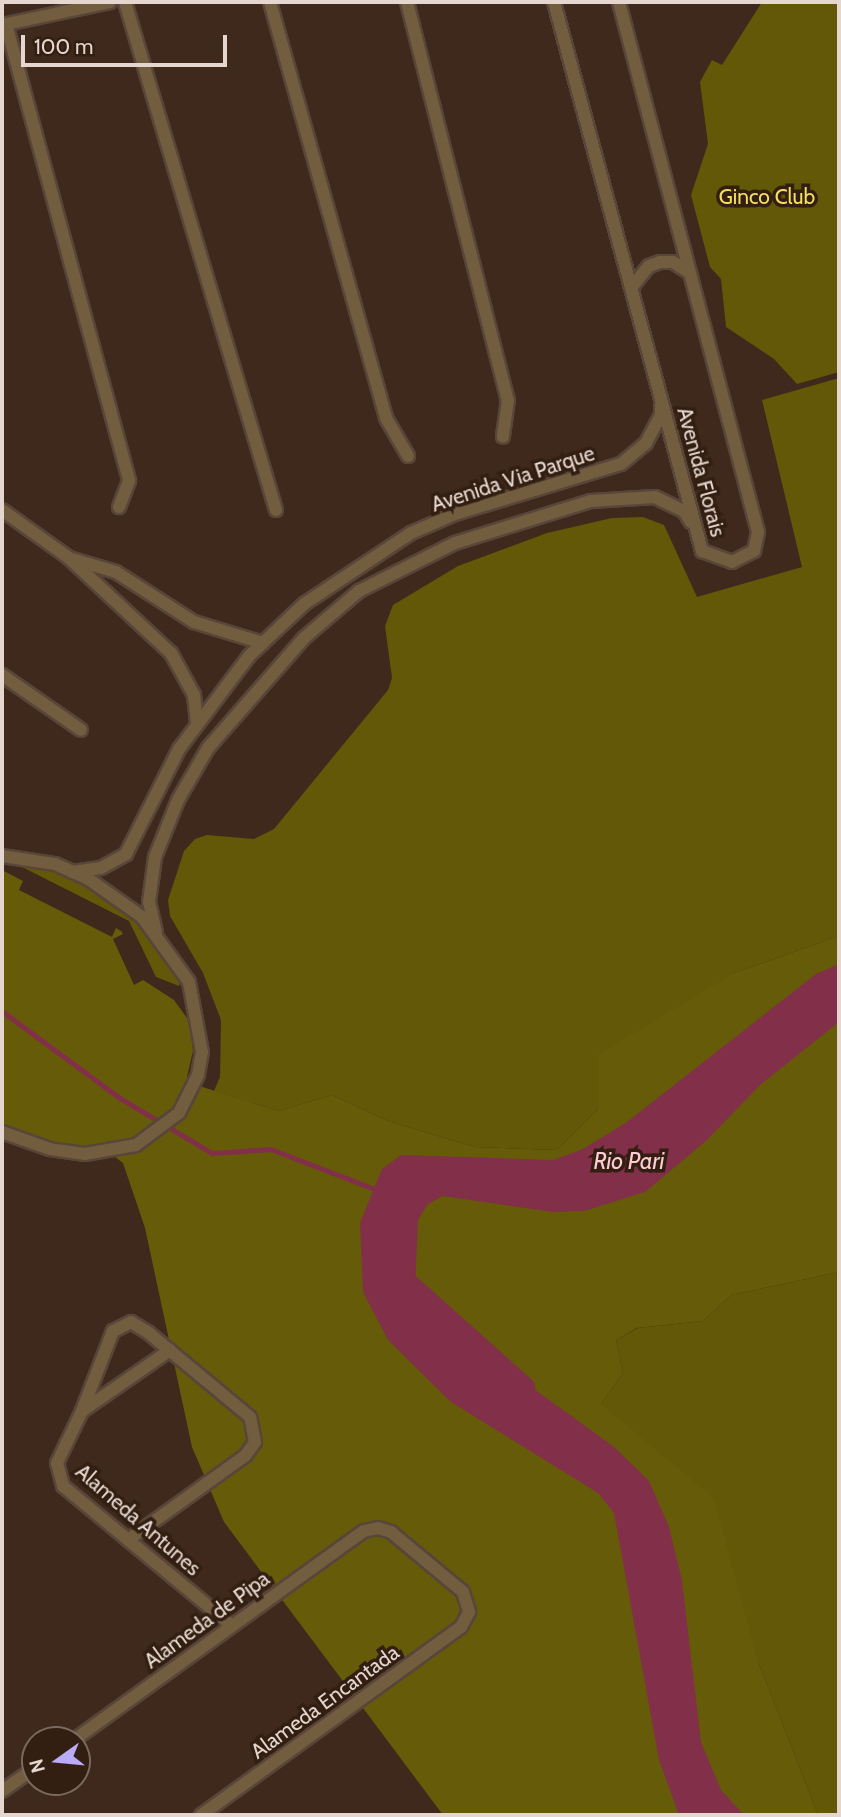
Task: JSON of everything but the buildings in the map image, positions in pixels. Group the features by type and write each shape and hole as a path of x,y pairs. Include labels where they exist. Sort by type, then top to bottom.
{"street":[{"path":"110,2 4,25 129,481 119,507"},
{"path":"125,2 276,510"},
{"path":"270,2 386,418 408,456"},
{"path":"407,2 508,400 503,437"},
{"name":"Avenida Florais","path":"554,2 702,551 732,562 754,551 758,532 687,271 619,2"},
{"path":"631,288 649,266 660,262 673,262 687,271"},
{"name":"Avenida Via Parque","path":"72,872 101,867 126,854 179,749 197,723 264,643 333,582 411,533 489,502 621,464 646,443 660,415 660,398"},
{"name":"Avenida Via Parque","path":"156,932 149,902 155,857 178,800 208,748 304,638 359,592 400,567 476,535 591,501 655,497 684,510 697,532"},
{"path":"5,511 69,558 171,653 194,695 197,723"},
{"path":"69,558 116,572 194,622 264,643"},
{"path":"2,675 81,730"},
{"name":"Avenida Via Parque","path":"2,856 33,860 72,872 101,885 156,932 189,982 200,1027 198,1075 170,1122 136,1145 85,1154 50,1149 2,1132"},
{"path":"82,1411 113,1331 124,1323 138,1324 250,1417 255,1442 252,1450 128,1540"},
{"path":"82,1411 170,1350"},
{"name":"Alameda Antunes","path":"82,1411 56,1467 63,1486 232,1626"},
{"name":"Alameda Encantada","path":"201,1815 440,1643 467,1618 463,1592 390,1532 378,1528 363,1531"},
{"name":"Alameda de Pipa","path":"91,1728 363,1531"},
{"path":"2,1791 21,1778"}],"green space":[{"name":"Ginco Club","path":"762,2 839,2 839,372 797,384 774,359 726,327 721,279 710,267 691,195 708,144 700,82 712,60 722,65"},
{"path":"839,378 839,936 734,973 557,1150 475,1147 388,1121 332,1095 279,1111 214,1091 220,1077 221,1020 203,973 170,916 168,900 184,851 195,839 207,835 254,839 274,829 388,690 392,678 385,626 393,605 458,566 547,533 612,518 643,517 664,525 697,597 802,567 762,400"},
{"path":"35,866 69,876 122,907 155,940 180,980 179,986 156,977 129,921 22,867"},
{"path":"839,1272 839,1815 818,1815 758,1661 601,1404 623,1373 616,1340 638,1328 703,1321 731,1295"}],"shaded area":[{"path":"2,870 23,881 19,890 112,937 116,928 121,931 123,934 113,939 134,985 143,980 174,1000 190,1022 193,1051 187,1077 196,1085 279,1111 332,1095 388,1121 475,1147 557,1150 599,1108 599,1054 734,973 839,936 839,1272 731,1295 703,1321 637,1328 616,1340 623,1373 601,1404 714,1498 758,1661 818,1815 443,1815 224,1522 192,1447 145,1228 123,1163 107,1151 55,1145 2,1125"}],"water":[{"name":"Rio Pari","path":"839,964 839,1022 761,1084 707,1140 645,1192 584,1211 553,1212 442,1196 427,1205 418,1220 415,1288 429,1313 614,1447 649,1481 669,1527 682,1581 701,1742 721,1790 744,1815 679,1815 659,1760 614,1513 598,1493 451,1402 388,1340 363,1292 360,1223 382,1169 401,1155 553,1160 583,1149 627,1122 816,974"}],"waterway":[{"path":"2,1011 120,1098 212,1153 271,1149 380,1191"},
{"name":"Rio Pari","path":"400,1272 401,1279 523,1388"}]}
